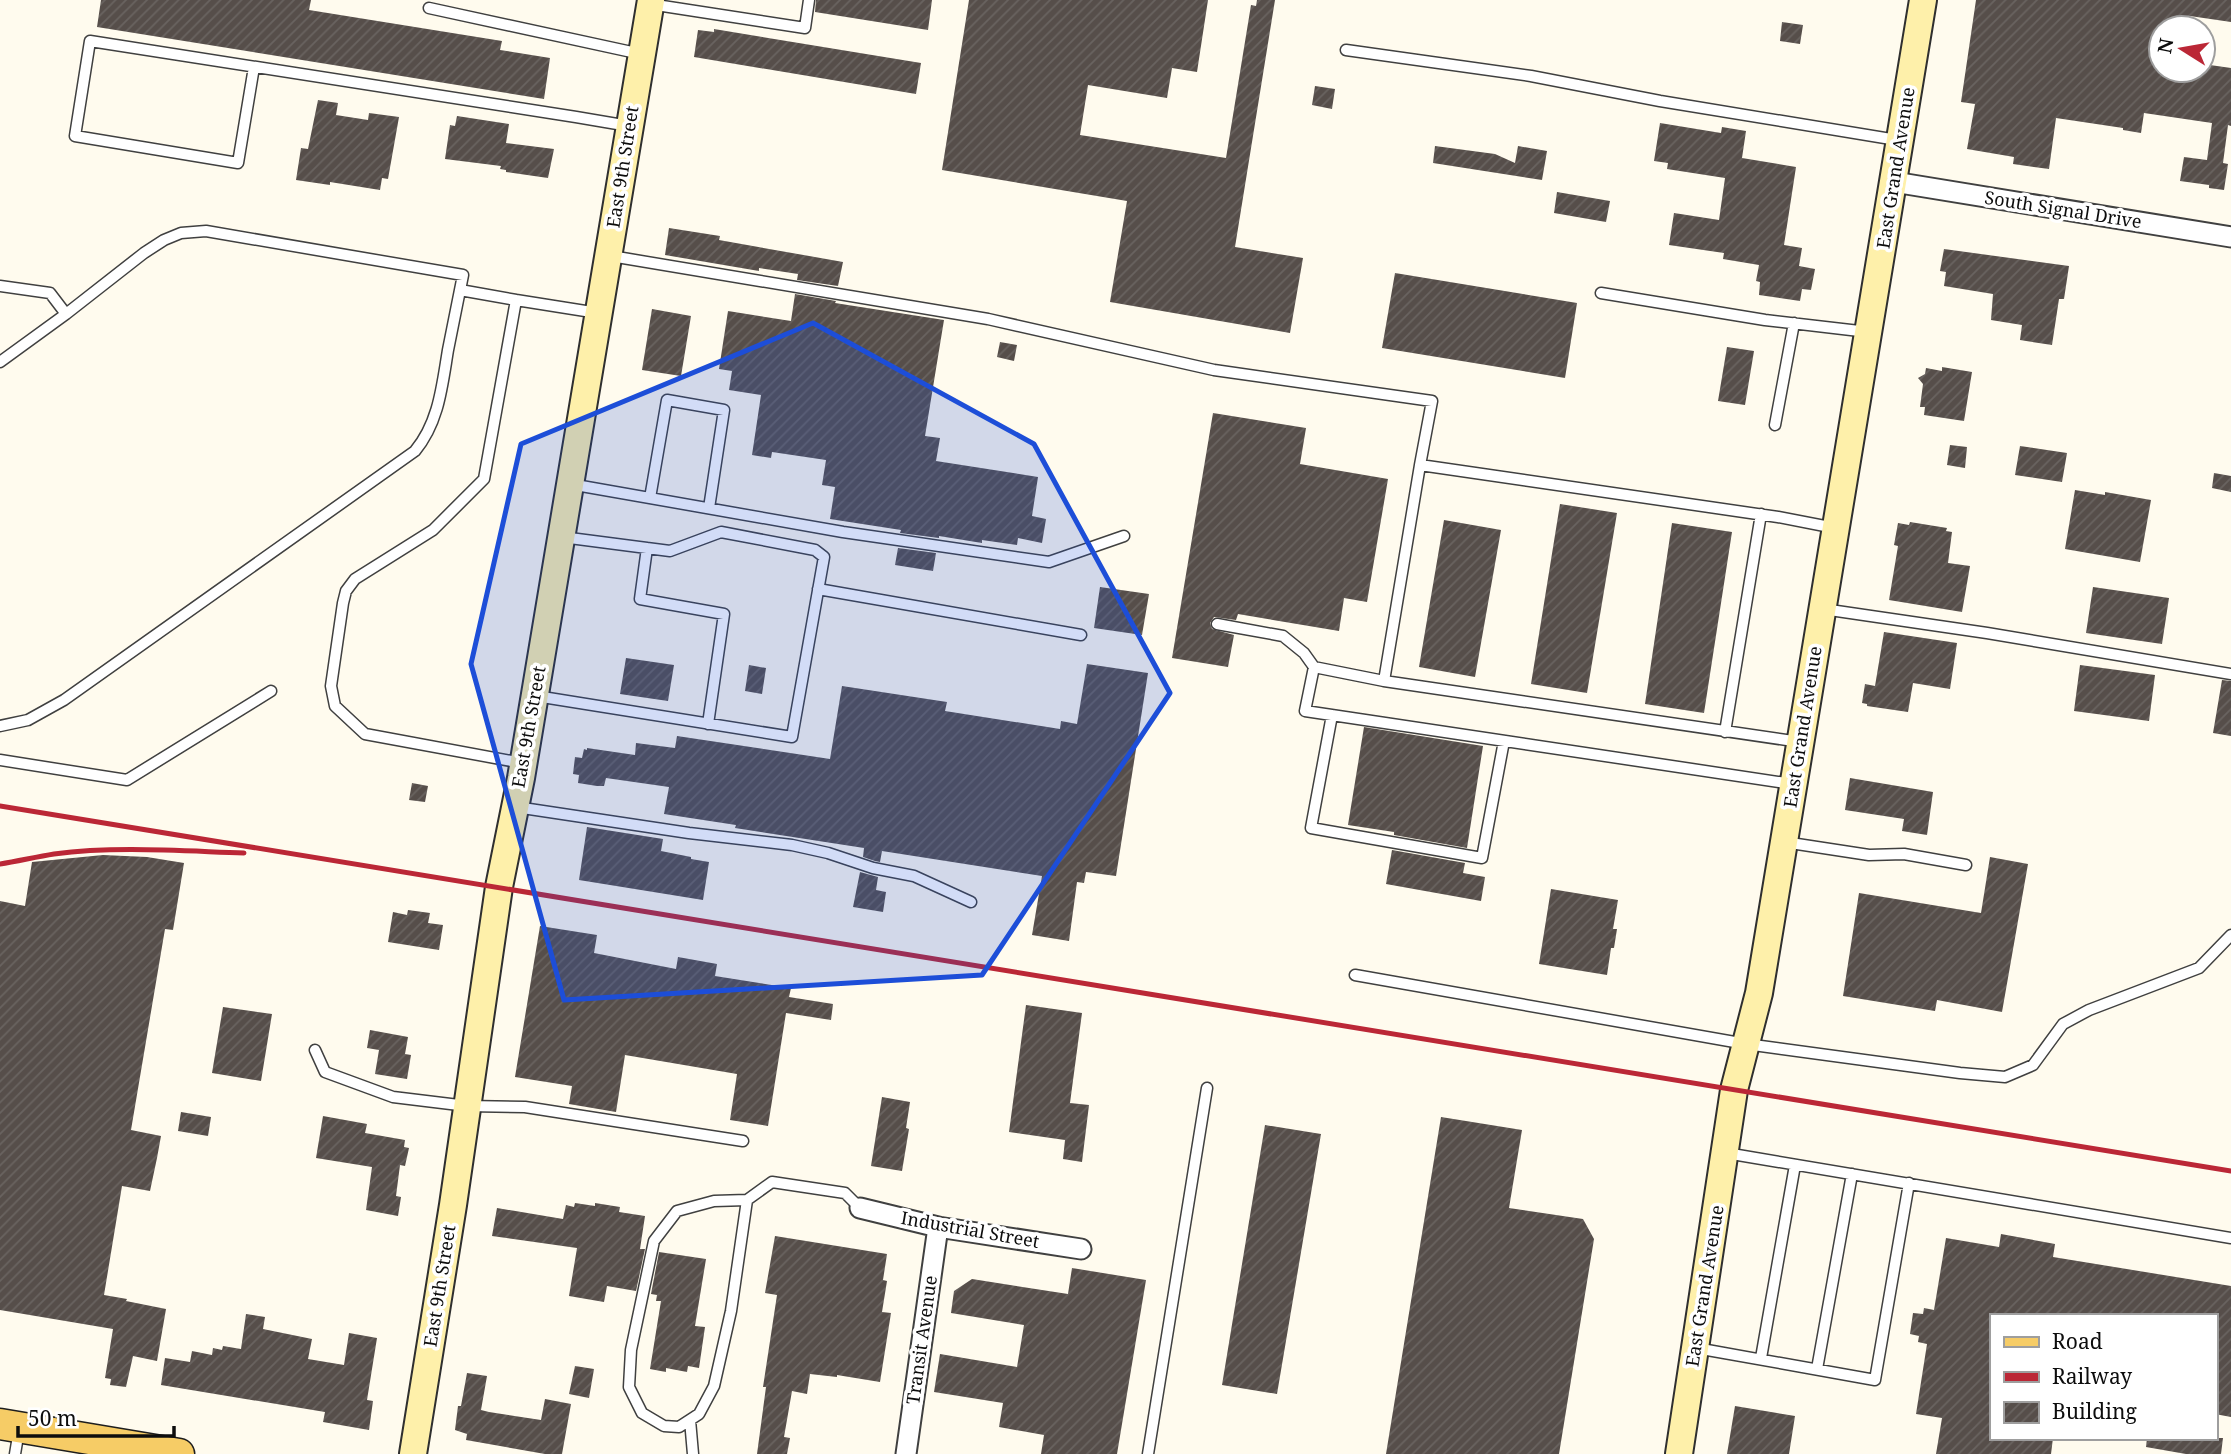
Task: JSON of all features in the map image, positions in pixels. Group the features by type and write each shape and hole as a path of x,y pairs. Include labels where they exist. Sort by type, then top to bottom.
{"main road":[{"path":"12,1435 178,1454"}],"street":[{"name":"East Grand Avenue","path":"1679,1454 1734,1090 1759,993 1923,0"},
{"name":"East 9th Street","path":"413,1454 453,1205 499,887 535,696 650,2"},
{"name":"South Signal Drive","path":"1894,182 2231,237"},
{"name":"Industrial Street","path":"860,1208 938,1227 1081,1249"},
{"name":"Transit Avenue","path":"906,1454 938,1227"}],"lane":[{"path":"650,2 805,28 809,0"},
{"path":"429,8 642,54"},
{"path":"254,67 238,163 75,136 90,41 629,126"},
{"path":"1346,50 1531,76 1660,102 1901,141"},
{"path":"0,362 144,253 181,233 206,231 463,275 441,395 426,438 415,451 64,700 28,720 0,726"},
{"path":"608,255 988,319 1214,370 1432,401 1384,681"},
{"path":"0,286 50,293 66,314"},
{"path":"460,290 598,314"},
{"path":"1601,293 1869,332"},
{"path":"516,300 484,479 433,530 355,579 346,591 331,686 335,706 365,734 523,764"},
{"path":"1775,425 1794,323"},
{"path":"650,498 667,400 724,410 709,508"},
{"path":"1420,465 1761,514 1835,529"},
{"path":"570,484 843,531 1049,562 1124,536"},
{"path":"1726,732 1761,514"},
{"path":"535,696 792,737 824,557 815,550 721,532 670,551 561,537"},
{"path":"647,548 640,598 724,614 708,724"},
{"path":"818,589 1081,635"},
{"path":"1822,608 2231,674"},
{"path":"1217,624 1283,636 1304,653 1314,667 1384,681 1801,742"},
{"path":"1314,667 1305,711 1793,785"},
{"path":"0,760 127,780 271,691"},
{"path":"1332,715 1311,828 1482,858 1504,741"},
{"path":"515,807 689,834 804,848 873,868 914,876 971,902"},
{"path":"1784,842 1870,855 1904,854 1966,865"},
{"path":"1355,975 1746,1044 2005,1077 2034,1065 2063,1024 2089,1010 2199,968 2231,935"},
{"path":"315,1050 325,1072 393,1097 467,1106 525,1107 743,1141"},
{"path":"1148,1454 1207,1088"},
{"path":"1725,1153 2231,1238"},
{"path":"1761,1358 1795,1165"},
{"path":"1817,1369 1852,1174"},
{"path":"747,1200 731,1311 714,1386 699,1414 679,1427 664,1426 642,1413 629,1387 631,1350 654,1241 677,1211 714,1201 747,1200 772,1182 845,1193 860,1208"},
{"path":"1695,1348 1875,1380 1909,1183"},
{"path":"690,1420 693,1454"}],"highlighted area":[{"path":"813,323 1034,444 1170,693 982,975 564,1000 471,664 521,444"}],"building":[{"path":"101,0 311,0 309,10 502,41 500,50 550,58 544,99 97,27"},
{"path":"816,0 932,0 928,30 815,12"},
{"path":"969,0 1208,0 1197,72 1172,68 1167,98 1088,85 1080,135 1226,158 1251,5 1256,6 1257,0 1275,0 1235,247 1303,258 1290,333 1110,302 1127,201 942,170"},
{"path":"1976,0 2231,0 2231,22 2217,20 2217,14 2147,14 2147,84 2217,84 2217,66 2231,68 2231,126 2228,125 2223,163 2228,164 2224,190 2180,181 2184,157 2207,160 2212,123 2144,113 2141,133 2056,118 2049,169 2013,164 2014,157 1967,149 1975,104 1961,102"},
{"path":"1782,22 1803,25 1800,44 1780,41"},
{"path":"714,29 921,63 916,94 694,57 698,30 714,32"},
{"path":"1315,86 1335,89 1332,109 1312,105"},
{"path":"318,100 338,103 336,115 368,120 369,113 399,117 388,179 382,178 380,190 296,180 301,148 308,149"},
{"path":"457,116 509,124 506,143 554,149 548,178 506,172 500,169 501,166 445,159 450,125 455,126"},
{"path":"1660,123 1721,133 1722,127 1746,131 1742,158 1796,167 1784,245 1802,248 1799,266 1815,269 1811,290 1802,289 1800,301 1759,295 1760,282 1756,281 1759,265 1723,259 1724,253 1669,245 1674,213 1719,220 1725,178 1667,169 1668,163 1654,161"},
{"path":"1435,146 1495,154 1515,163 1518,146 1547,151 1542,180 1433,163"},
{"path":"1557,192 1610,201 1606,222 1554,213"},
{"path":"669,228 720,236 719,240 843,262 838,286 797,280 798,274 759,268 759,271 665,255"},
{"path":"1944,249 2069,266 2064,299 2059,299 2052,345 2020,340 2022,325 1991,320 1993,294 1944,286 1946,272 1940,271"},
{"path":"1395,273 1577,303 1565,378 1382,348"},
{"path":"795,294 944,320 925,436 940,438 936,461 1038,477 1032,516 1046,519 1042,543 1018,538 1017,545 982,540 982,543 900,533 901,530 830,519 835,487 822,485 826,460 772,452 771,458 752,455 761,395 729,390 732,371 719,369 728,311 791,321"},
{"path":"652,309 691,316 681,376 642,370"},
{"path":"1000,342 1017,345 1014,361 997,357"},
{"path":"1727,347 1754,351 1745,405 1718,401"},
{"path":"1942,367 1972,372 1964,421 1924,415 1925,407 1920,407 1923,384 1918,378 1925,374 1926,368 1942,371"},
{"path":"1213,413 1306,428 1300,464 1388,479 1367,602 1344,598 1339,631 1238,614 1236,620 1214,617 1210,623 1212,629 1234,635 1228,667 1172,658"},
{"path":"1950,445 1967,447 1965,468 1947,465"},
{"path":"2020,446 2067,453 2062,482 2015,475"},
{"path":"2214,473 2231,476 2231,492 2212,488"},
{"path":"2075,490 2151,500 2140,562 2065,549"},
{"path":"1560,504 1617,513 1587,693 1531,684"},
{"path":"1444,520 1501,530 1475,677 1419,667"},
{"path":"1910,522 1947,528 1946,531 1952,532 1948,563 1970,566 1962,612 1889,600 1898,546 1894,545 1898,523 1909,525"},
{"path":"1672,523 1732,532 1704,713 1645,704"},
{"path":"898,548 936,553 933,571 895,565"},
{"path":"1100,587 1149,594 1142,635 1094,628"},
{"path":"2093,587 2169,598 2162,644 2086,633"},
{"path":"1884,632 1957,643 1950,689 1913,683 1908,712 1862,703 1865,684 1875,686"},
{"path":"626,658 674,665 668,701 620,694"},
{"path":"1087,664 1148,673 1116,876 1086,872 1084,883 1077,882 1069,941 1032,935 1042,876 882,851 880,862 875,861 863,857 864,848 664,814 669,787 606,778 604,786 597,786 578,783 579,775 573,774 575,757 582,758 584,749 635,755 636,743 675,748 677,736 830,759 842,686 947,702 945,711 1060,729 1061,721 1077,724"},
{"path":"749,665 766,668 762,694 745,691"},
{"path":"2080,665 2155,675 2149,721 2074,711"},
{"path":"2222,680 2231,681 2231,736 2213,733"},
{"path":"1364,727 1483,746 1467,848 1348,825"},
{"path":"1850,778 1933,792 1927,835 1902,831 1904,819 1845,810"},
{"path":"412,783 428,786 425,802 409,800"},
{"path":"587,827 663,839 661,851 709,862 703,900 579,880"},
{"path":"1392,850 1465,863 1463,873 1485,877 1481,901 1386,884"},
{"path":"103,855 147,857 184,863 173,930 165,929 131,1130 161,1136 157,1158 150,1191 122,1186 104,1295 166,1309 157,1361 133,1356 126,1387 110,1385 111,1379 105,1378 113,1329 0,1310 0,901 25,906 32,862"},
{"path":"1990,857 2028,864 2002,1012 1937,1000 1935,1011 1843,996 1859,893 1981,913"},
{"path":"860,872 878,877 876,890 886,892 883,912 853,907"},
{"path":"1551,889 1618,900 1613,929 1617,929 1607,975 1539,964"},
{"path":"408,910 430,913 428,923 443,925 439,950 388,942 393,912 407,915"},
{"path":"540,926 597,935 594,953 676,969 678,957 717,964 715,976 791,988 789,997 833,1004 831,1020 786,1013 768,1126 730,1120 737,1074 625,1055 616,1112 569,1104 572,1086 515,1077"},
{"path":"1026,1005 1082,1013 1070,1103 1089,1105 1082,1162 1063,1159 1065,1140 1009,1132"},
{"path":"223,1007 272,1014 261,1081 212,1073"},
{"path":"370,1030 408,1037 405,1054 411,1055 407,1079 375,1074 379,1050 367,1048"},
{"path":"882,1097 910,1102 906,1128 909,1129 902,1171 871,1166"},
{"path":"181,1112 211,1117 208,1136 178,1131"},
{"path":"323,1116 367,1124 365,1133 405,1140 404,1147 409,1148 405,1166 400,1165 396,1196 401,1197 398,1216 366,1210 372,1167 316,1158"},
{"path":"1441,1117 1522,1130 1509,1208 1583,1219 1594,1239 1559,1454 1386,1454"},
{"path":"1265,1125 1321,1134 1277,1394 1222,1385"},
{"path":"575,1203 620,1207 619,1212 645,1216 640,1249 645,1249 636,1291 607,1286 604,1302 569,1296 577,1248 492,1236 497,1208 563,1219 566,1205 574,1207"},
{"path":"2001,1234 2055,1244 2053,1257 2231,1286 2231,1417 2217,1414 2217,1314 1990,1314 1990,1440 2053,1440 2051,1454 1936,1454 1942,1418 1916,1414 1927,1344 1918,1342 1919,1336 1910,1334 1913,1313 1923,1314 1924,1308 1934,1310 1946,1238 1999,1247"},
{"path":"775,1236 887,1254 883,1280 887,1281 882,1312 891,1313 880,1382 810,1374 807,1394 792,1391 784,1437 790,1438 787,1454 757,1454 766,1387 763,1387 777,1295 765,1293"},
{"path":"659,1252 706,1259 695,1326 705,1327 699,1368 688,1366 687,1372 666,1368 666,1372 650,1369 661,1301 656,1301 657,1295 651,1294"},
{"path":"1072,1268 1146,1280 1117,1454 1041,1454 1044,1435 999,1427 1003,1403 934,1392 940,1354 1017,1367 1024,1325 951,1313 954,1291 972,1279 1068,1294"},
{"path":"246,1314 265,1317 263,1329 312,1339 308,1359 344,1365 349,1333 377,1338 367,1400 373,1401 369,1430 323,1422 325,1412 161,1385 165,1358 190,1362 192,1351 212,1355 213,1348 222,1350 223,1346 241,1349"},
{"path":"575,1366 594,1369 589,1398 569,1394"},
{"path":"467,1373 487,1376 481,1410 541,1420 545,1399 571,1404 562,1454 545,1454 466,1440 467,1434 455,1430"},
{"path":"1735,1406 1795,1416 1789,1454 1727,1454"},
{"path":"2223,1438 2221,1454 2186,1454 2146,1447 2147,1440"}],"railway":[{"path":"0,806 2231,1171"},
{"path":"0,864 54,854 101,850 244,853"}]}
